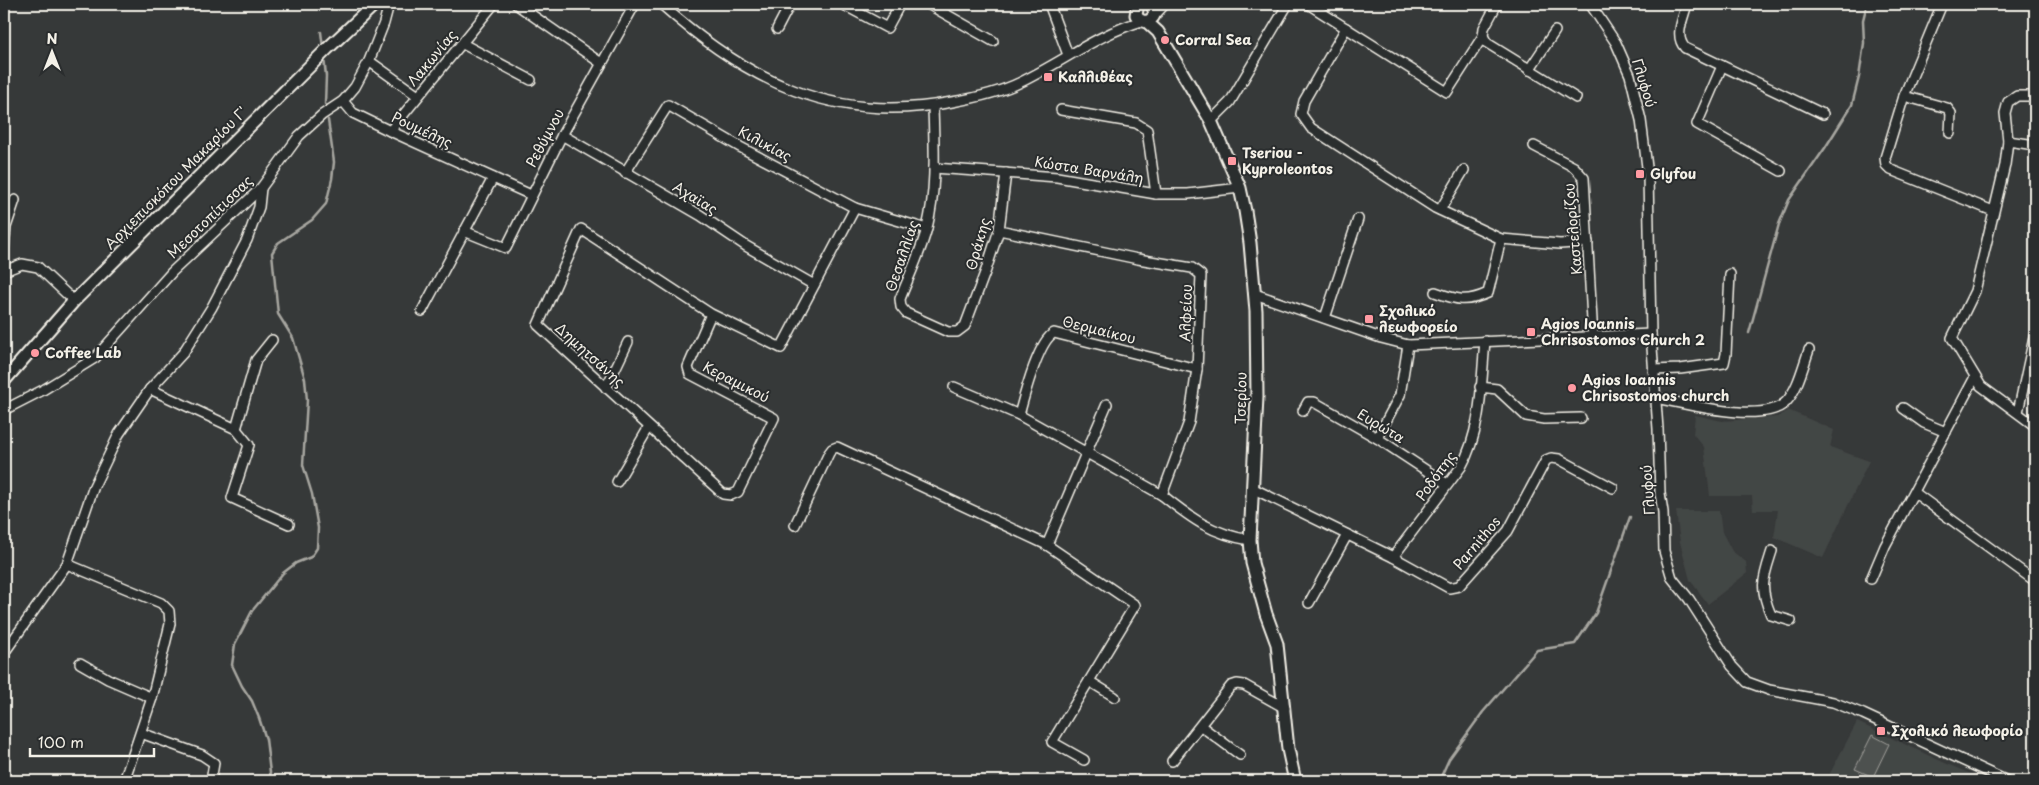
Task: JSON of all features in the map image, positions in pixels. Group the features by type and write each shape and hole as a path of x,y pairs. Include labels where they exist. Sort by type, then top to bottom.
{"main road":[{"name":"Αρχιεπισκόπου Μακαρίου Γ'","path":"4,381 74,301 323,53 375,4"},
{"name":"Τσερίου","path":"1146,10 1211,121 1240,188 1250,242 1255,294 1256,397 1254,489 1250,540 1252,563 1266,614 1277,644 1288,749 1295,781"}],"street":[{"name":"Μεσοτοπίτισσας","path":"4,410 43,390 95,358 172,272 261,188 299,136 322,115 343,101 355,87 369,60 384,23 389,4"},
{"name":"Λακωνίας","path":"390,131 494,4"},
{"path":"516,4 601,63"},
{"name":"Ρεθύμνου","path":"464,231 506,248 562,135 635,4"},
{"path":"661,4 719,52 756,74 806,96 836,103 887,108 933,106 982,96 1020,82 1123,27 1146,10 1165,4"},
{"path":"777,29 790,4"},
{"path":"842,4 887,28 900,4"},
{"path":"928,4 993,41"},
{"path":"1049,4 1068,55"},
{"path":"1211,121 1230,102 1288,4"},
{"path":"1308,4 1447,92 1483,36 1484,28 1497,4"},
{"name":"Γλυφού","path":"1590,4 1616,43 1630,75 1641,120 1648,175 1651,334 1664,551 1672,578 1689,599 1732,666 1747,682 1770,690 1833,702 2007,781"},
{"path":"1687,4 1679,36 1685,48 1823,114"},
{"path":"1942,4 1904,96 1885,158 1886,165 1891,170 1993,211"},
{"path":"1346,28 1304,101 1301,114 1311,128 1440,210 1501,238 1560,244 1588,242"},
{"path":"1529,70 1555,31"},
{"path":"1483,36 1487,43 1576,98"},
{"path":"463,44 531,80"},
{"path":"369,60 418,96"},
{"path":"1722,66 1697,124 1781,171"},
{"path":"1904,96 1947,108 1951,113 1950,132"},
{"path":"2035,96 2017,96 2008,102 2005,113 2008,140 2005,165 1975,291 1952,338 1981,386 2035,426"},
{"name":"Ρουμέλης","path":"343,101 354,113 531,195"},
{"name":"Κιλικίας","path":"625,173 668,105 740,147 855,208 927,230"},
{"name":"Θεσαλλίας","path":"933,106 934,168 931,211 927,230 900,299 901,307 906,313 948,332 957,332 962,329 967,320"},
{"path":"1061,110 1136,122 1147,130 1156,194"},
{"name":"Αχαϊας","path":"562,135 700,215 746,246 814,285"},
{"path":"2008,140 2035,145"},
{"name":"Καστελορίζου","path":"1534,146 1574,167 1584,178 1593,338"},
{"name":"Κώστα Βαρνάλη","path":"934,168 1057,177 1156,194 1188,194 1240,188"},
{"path":"1440,210 1464,170"},
{"name":"Θράκης","path":"967,320 999,230 1006,173"},
{"path":"422,310 493,178"},
{"path":"4,653 67,564 94,486 120,434 150,389 183,353 212,307 247,240 259,207 261,188"},
{"path":"4,249 6,227 15,200"},
{"path":"711,314 781,348 855,208"},
{"path":"1325,318 1358,219"},
{"name":"Δημητσάνης","path":"711,314 581,229 538,325 723,494 731,495"},
{"name":"Αλφείου","path":"999,230 1196,270 1201,275 1197,369 1189,422 1162,495"},
{"path":"1435,292 1467,301 1488,293 1501,238"},
{"path":"4,271 22,264 38,267 74,301"},
{"path":"1653,370 1680,369 1724,363 1730,274"},
{"path":"1255,294 1381,338 1408,344 1593,338 1651,334"},
{"name":"Κεραμικού","path":"711,314 688,367 690,374 774,418 738,492 731,495"},
{"name":"Θερμαίκου","path":"1019,415 1033,369 1047,339 1054,332 1197,369"},
{"path":"2018,412 2035,334"},
{"path":"236,430 256,360 272,340"},
{"name":"Ροδόπης","path":"1393,558 1461,467 1475,437 1485,341"},
{"path":"606,388 628,342"},
{"path":"1377,438 1400,395 1408,344"},
{"path":"1655,398 1721,410 1748,413 1769,411 1785,403 1796,385 1809,350"},
{"path":"1871,579 1885,546 1976,377"},
{"path":"954,387 1019,415 1162,495 1183,512 1215,532 1229,537 1250,540"},
{"path":"1480,387 1497,390 1526,416 1544,419 1581,418"},
{"path":"150,389 236,430 249,445 232,498 289,524"},
{"name":"Ευρώτα","path":"1303,411 1308,402 1314,402 1377,438 1447,484"},
{"path":"1046,545 1107,404"},
{"path":"1903,408 1924,423 1946,432"},
{"path":"617,482 649,427"},
{"path":"795,525 829,453 837,447 1046,545 1135,605 1052,742 1084,760"},
{"name":"Parnithos","path":"1254,489 1449,588 1455,588 1459,586 1508,531 1546,460 1551,458 1559,459 1613,488"},
{"path":"1914,493 2035,581"},
{"path":"1309,603 1347,535"},
{"path":"1772,551 1764,576 1763,597 1770,615 1791,621"},
{"path":"67,564 161,603 169,611 170,624 152,698 124,781"},
{"path":"80,663 108,679 152,698"},
{"path":"1089,681 1115,697"},
{"path":"1172,761 1231,686 1237,684 1244,685 1285,708"},
{"path":"1201,726 1240,755"},
{"path":"141,733 202,755 214,763 211,781"}],"shaded area":[{"path":"1788,410 1834,430 1830,447 1869,461 1823,558 1774,537 1778,510 1753,510 1752,496 1710,496 1704,447 1693,434 1695,415 1722,421 1778,417"},
{"path":"1676,511 1719,511 1722,532 1732,551 1746,562 1747,573 1708,604 1690,580 1680,542"},
{"path":"1857,722 1945,763 1987,781 1826,781"},
{"path":"1872,735 1889,744 1873,777 1855,769"}],"waterway":[{"path":"1749,333 1779,224 1789,200 1852,105 1859,77 1864,43 1863,20 1867,4"},
{"path":"321,32 323,48"},
{"path":"324,58 326,76 325,104"},
{"path":"271,781 266,739 259,718 232,665 235,644 252,611 283,573 296,563 311,557 317,548 318,528 312,494 303,465 307,400 305,379 293,338 278,314 272,253 278,243 312,220 326,204 334,162 328,120"},
{"path":"1439,781 1449,759 1483,712 1537,650 1575,644 1596,613 1630,517"}],"place":[{"name":"Corral Sea","path":"1165,40"},
{"name":"Καλλιθέας","path":"1048,77"},
{"name":"Tseriou - Kyproleontos","path":"1232,161"},
{"name":"Glyfou","path":"1640,174"},
{"name":"Σχολικό λεωφορείο","path":"1369,319"},
{"name":"Agios Ioannis Chrisostomos Church 2","path":"1531,332"},
{"name":"Coffee Lab","path":"35,353"},
{"name":"Agios Ioannis Chrisostomos church","path":"1572,388"},
{"name":"Σχολικό λεωφορίο","path":"1881,731"}]}
